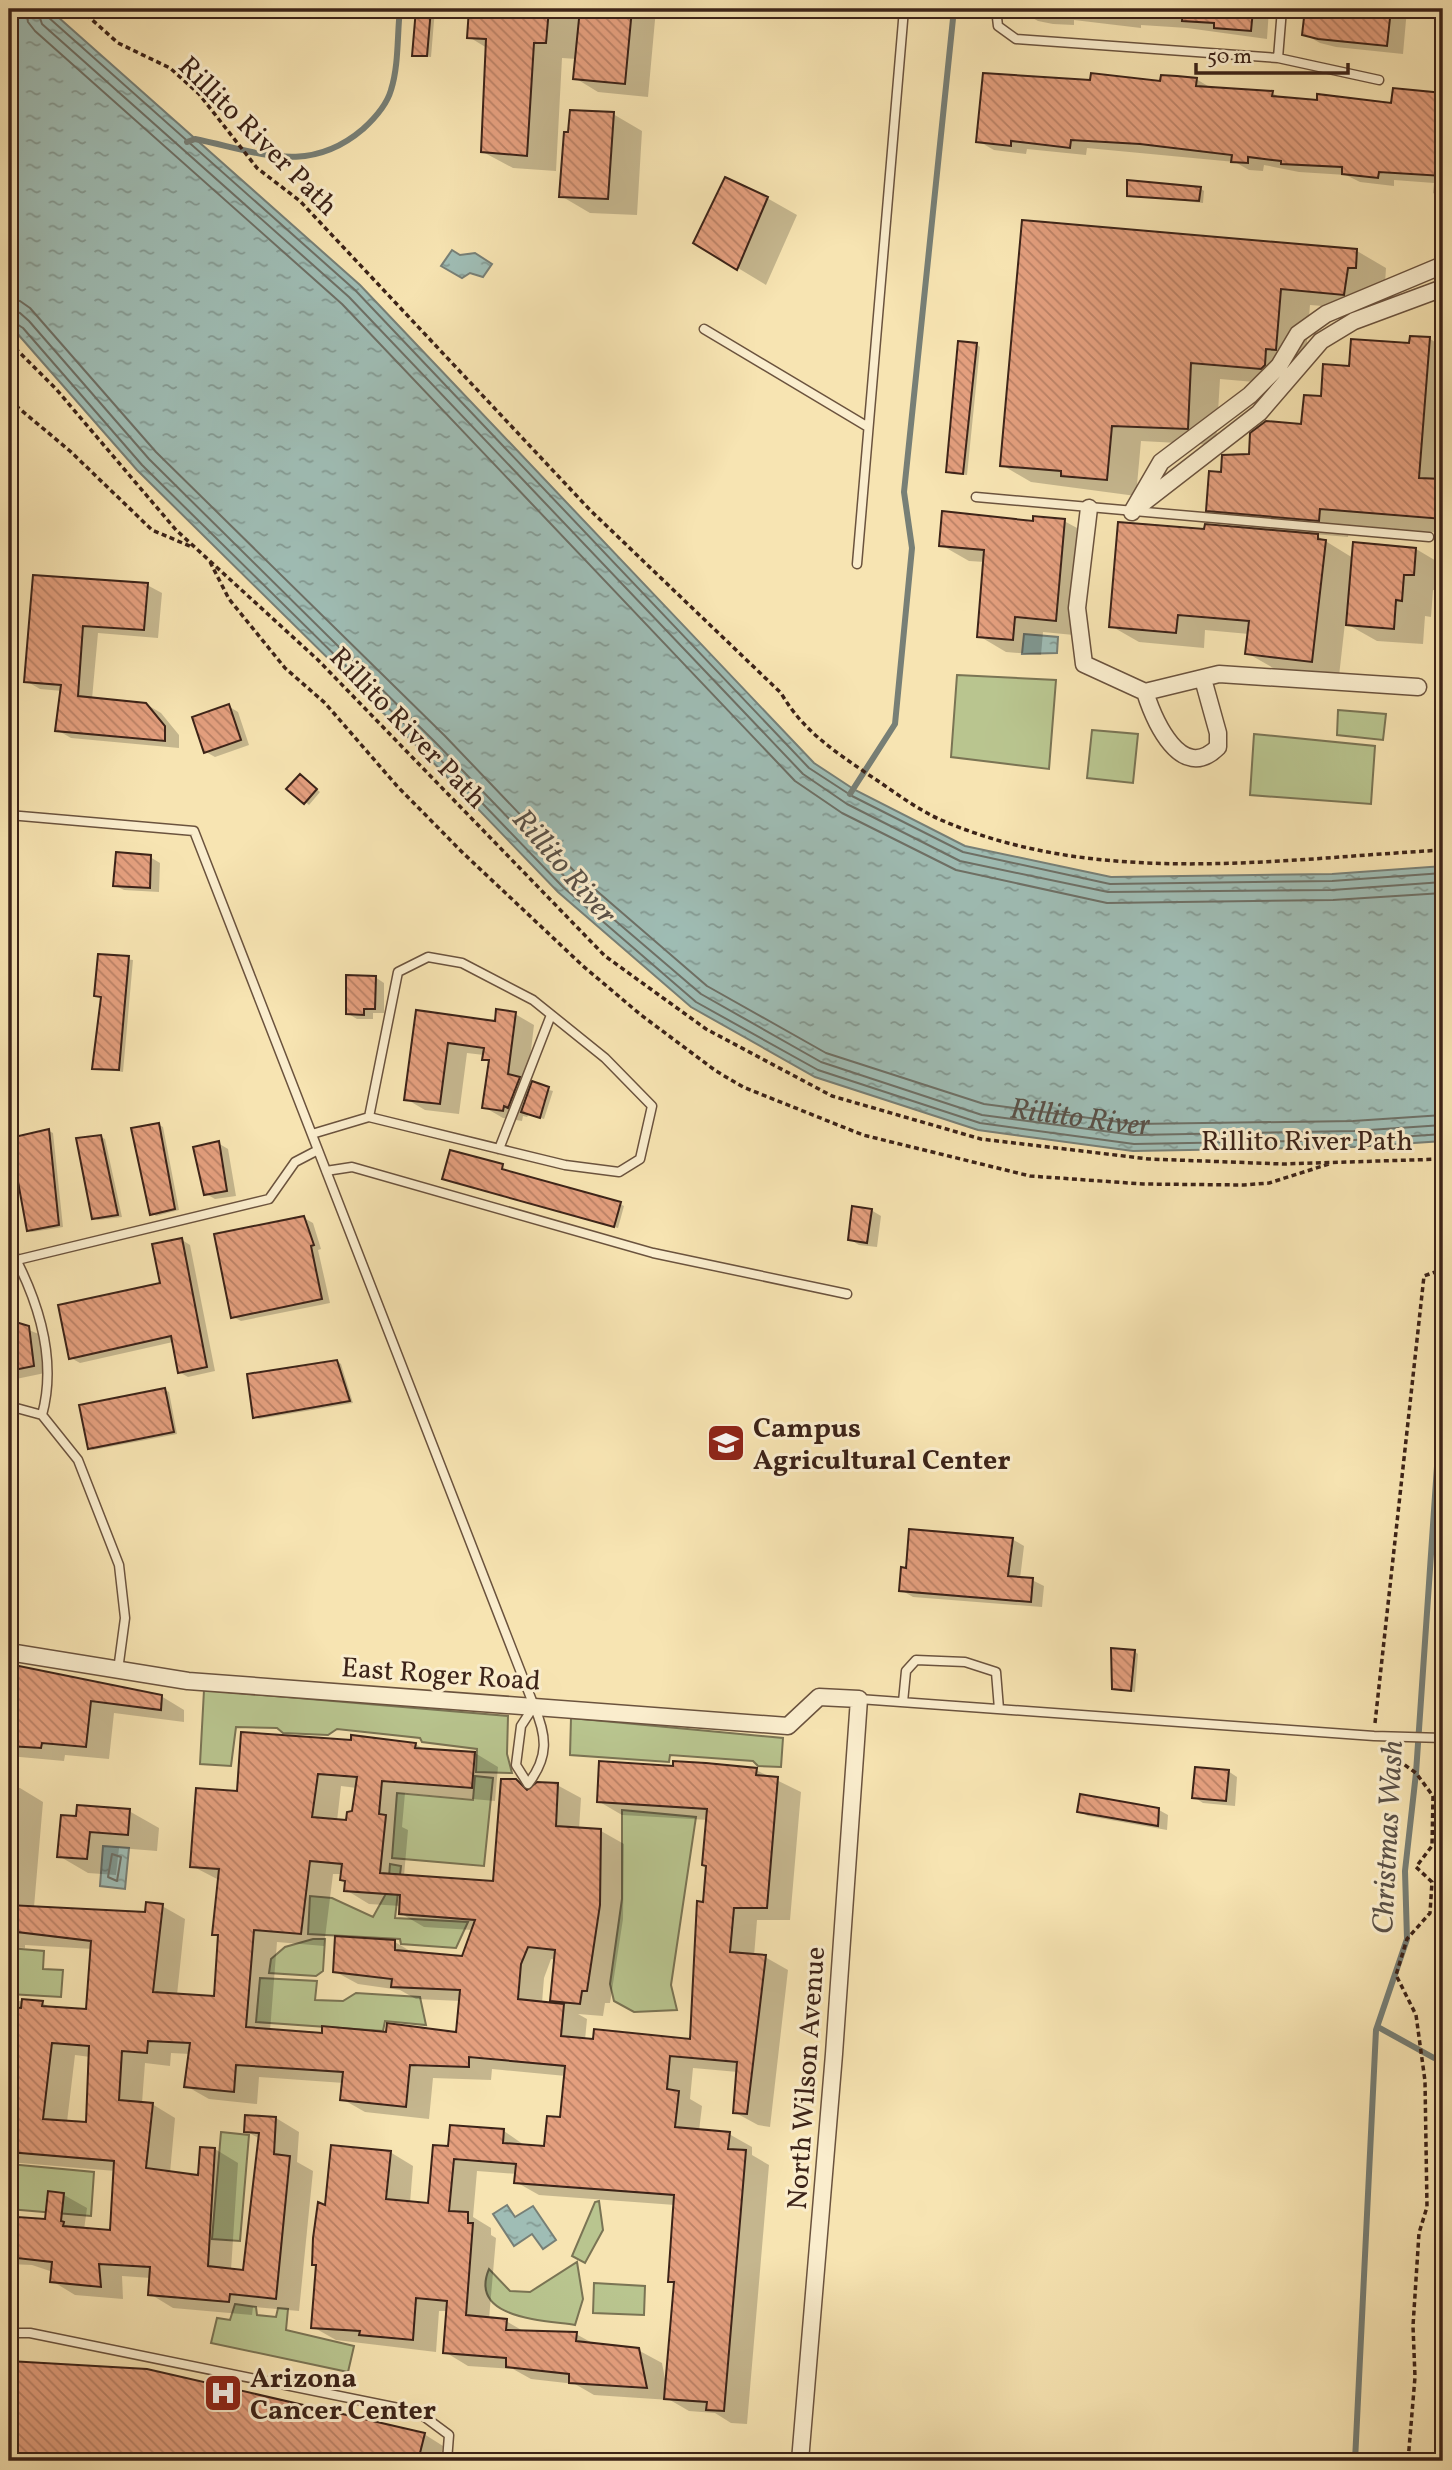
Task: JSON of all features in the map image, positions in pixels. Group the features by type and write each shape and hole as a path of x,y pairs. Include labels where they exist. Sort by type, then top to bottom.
{"street":[{"path":"1132,512 1161,462 1226,414 1279,366 1298,334 1326,314 1443,265"},
{"path":"1132,512 1259,413 1321,341 1354,321 1443,288"},
{"path":"1089,508 1077,608 1084,664 1145,692 1219,674 1418,687"},
{"path":"1145,692 1165,739 1176,750 1200,757 1210,755 1218,747 1218,733 1203,680"},
{"name":"East Roger Road","path":"9,1652 188,1681 788,1726 819,1697 859,1699"},
{"name":"North Wilson Avenue","path":"800,2461 833,2067 859,1699"}],"lane":[{"path":"857,564 904,9"},
{"path":"996,9 998,26 1016,39 1278,58 1379,80"},
{"path":"1278,58 1282,9"},
{"path":"704,329 869,426"},
{"path":"1226,414 1237,429"},
{"path":"976,497 1429,537"},
{"path":"9,816 194,831 545,1731 541,1768 528,1784 516,1765 520,1726 534,1706"},
{"path":"312,1134 369,1117 565,1165 619,1172 640,1159 652,1106 606,1058 533,1000 462,963 428,957 398,972 369,1117"},
{"path":"499,1149 551,1015"},
{"path":"17,1260 269,1199 295,1162 318,1150"},
{"path":"326,1171 352,1167 653,1252 847,1294"},
{"path":"9,1246 36,1303 48,1360 47,1395 42,1415"},
{"path":"9,1406 42,1415 78,1460 119,1565 125,1618 118,1670"},
{"path":"903,1702 906,1671 916,1661 956,1661 996,1672 999,1709"},
{"path":"859,1699 1374,1736 1443,1738"},
{"path":"9,2333 30,2333 418,2412 449,2435 447,2461"}],"path":[{"name":"Rillito River Path","path":"80,9 118,43 170,68 199,94 257,168 300,201 590,510 781,693 796,719 849,761 895,792 939,819 989,837 1049,852 1114,861 1164,864 1443,850"},
{"name":"Rillito River Path","path":"9,342 56,389 176,530 318,660 605,956 706,1029 832,1096 981,1139 1149,1159 1335,1163 1443,1158"},
{"path":"9,400 70,451 152,530 197,549"},
{"path":"209,561 229,599 285,668 325,703 397,786 463,853 583,966 641,1015 743,1087 873,1138 1030,1176 1143,1184 1244,1185 1269,1183 1335,1163"},
{"path":"1408,2461 1415,2377 1413,2326 1419,2233 1427,2207 1425,2081 1416,2015 1396,1975 1407,1939 1430,1913 1432,1882 1416,1867 1432,1846 1433,1796 1416,1773 1375,1744 1374,1736 1424,1276 1443,1269"}],"green space":[{"path":"957,675 1056,680 1049,769 951,757"},
{"path":"1338,710 1386,714 1383,740 1337,735"},
{"path":"1092,730 1138,734 1133,783 1087,778"},
{"path":"1254,734 1375,746 1371,804 1250,795"},
{"path":"204,1690 508,1716 507,1754 512,1773 476,1772 477,1749 422,1742 420,1738 337,1729 328,1735 283,1733 277,1728 236,1727 231,1766 200,1764"},
{"path":"571,1718 783,1738 781,1767 758,1766 753,1761 670,1755 669,1762 570,1755"},
{"path":"475,1776 493,1778 484,1866 392,1858 397,1793 473,1800"},
{"path":"622,1810 696,1817 671,1985 677,2010 634,2012 614,2001 610,1984 622,1899"},
{"path":"390,1864 401,1866 395,1918 468,1922 456,1948 401,1944 400,1939 308,1934 310,1896 332,1898 373,1917 388,1890"},
{"path":"313,1939 325,1939 323,1971 316,1976 269,1973 271,1959 285,1947"},
{"path":"9,1948 44,1951 43,1969 63,1970 61,1997 9,1994"},
{"path":"260,1978 317,1981 315,2000 343,2001 356,1993 420,1997 426,2025 385,2021 383,2031 256,2022"},
{"path":"221,2132 249,2135 240,2241 212,2239"},
{"path":"9,2164 94,2172 91,2216 9,2209"},
{"path":"599,2201 603,2230 585,2263 572,2256 595,2202"},
{"path":"577,2262 583,2299 575,2325 512,2314 489,2298 485,2286 489,2269 510,2291 530,2292"},
{"path":"594,2283 645,2286 644,2315 593,2313"},
{"path":"235,2304 256,2307 257,2315 276,2317 278,2308 288,2309 286,2330 354,2346 348,2372 211,2343 217,2318 230,2320"}],"water":[{"name":"Rillito River","path":"9,9 49,9 360,285 814,763 855,790 965,846 1111,877 1332,874 1443,866 1443,1141 1354,1147 1133,1151 978,1130 815,1077 691,1007 558,892 426,755 137,470 9,324"},
{"path":"452,250 460,255 475,253 492,264 483,277 470,273 462,278 441,266"},
{"path":"1024,634 1058,637 1057,653 1022,654"},
{"path":"103,1846 129,1848 125,1889 100,1886"},
{"path":"507,2205 515,2217 533,2206 556,2240 543,2249 532,2234 514,2246 493,2214"}],"building":[{"path":"416,9 431,9 427,56 412,56"},
{"path":"469,9 549,9 546,43 534,43 527,156 481,152 486,39 467,38"},
{"path":"580,9 632,9 625,84 573,79"},
{"path":"1183,9 1253,10 1251,31 1214,28 1214,23 1182,21"},
{"path":"1305,9 1391,9 1387,46 1302,35"},
{"path":"983,73 1090,80 1091,73 1160,81 1161,75 1177,76 1197,78 1196,86 1273,91 1272,96 1317,100 1317,94 1391,103 1393,88 1443,93 1443,176 1379,172 1378,178 1342,174 1342,167 1281,164 1281,161 1248,157 1248,163 1231,162 1232,155 1140,144 1071,140 1070,148 1011,141 1011,146 976,142"},
{"path":"570,110 614,112 608,199 559,197 564,132 568,132"},
{"path":"725,177 768,197 737,270 693,243"},
{"path":"1127,180 1201,187 1199,201 1127,196"},
{"path":"1022,220 1357,249 1356,268 1348,268 1344,295 1281,289 1276,350 1266,349 1265,365 1261,369 1191,363 1188,429 1112,426 1107,480 1061,476 1061,471 1000,466"},
{"path":"1410,336 1430,337 1419,478 1443,479 1443,519 1320,509 1319,521 1206,511 1209,471 1221,472 1222,455 1249,454 1250,433 1266,421 1301,424 1304,395 1321,396 1323,364 1349,366 1351,339 1409,343"},
{"path":"958,341 977,343 963,474 946,472"},
{"path":"942,511 1033,521 1033,516 1065,519 1056,621 1015,617 1013,640 977,637 984,550 939,546"},
{"path":"1118,522 1204,529 1205,524 1318,534 1318,539 1326,540 1312,662 1245,654 1249,621 1178,615 1176,633 1109,627"},
{"path":"1353,542 1416,548 1414,575 1404,575 1402,601 1396,600 1394,629 1346,625"},
{"path":"33,575 148,583 144,630 83,626 78,696 146,703 165,726 165,741 55,731 61,685 24,682"},
{"path":"229,704 241,740 204,753 192,717"},
{"path":"300,774 317,789 304,804 286,789"},
{"path":"116,852 151,855 150,888 113,886"},
{"path":"98,954 129,956 119,1070 92,1069 101,997 94,996"},
{"path":"346,975 376,976 375,1009 364,1009 364,1015 346,1014"},
{"path":"496,1009 516,1012 508,1074 520,1077 508,1108 504,1106 503,1111 482,1108 489,1060 482,1060 484,1048 448,1043 440,1104 404,1100 416,1010 495,1021"},
{"path":"532,1081 549,1087 540,1118 521,1112"},
{"path":"159,1123 175,1209 150,1215 131,1128"},
{"path":"49,1129 59,1225 27,1231 10,1138"},
{"path":"101,1135 118,1215 92,1219 76,1138"},
{"path":"219,1141 227,1191 204,1195 193,1147"},
{"path":"450,1150 503,1164 502,1169 621,1202 614,1227 442,1179"},
{"path":"852,1206 872,1209 867,1243 848,1240"},
{"path":"304,1216 314,1245 311,1246 322,1299 231,1318 214,1234"},
{"path":"182,1238 207,1367 178,1373 171,1336 69,1359 58,1305 160,1283 152,1244"},
{"path":"9,1320 29,1326 34,1366 9,1371"},
{"path":"337,1360 350,1401 253,1418 247,1374"},
{"path":"165,1388 174,1432 88,1449 79,1405"},
{"path":"909,1529 1013,1538 1008,1576 1033,1578 1031,1602 899,1591 901,1567 906,1568"},
{"path":"1111,1648 1135,1650 1131,1691 1112,1689"},
{"path":"9,1664 162,1695 161,1710 91,1701 86,1747 42,1743 41,1748 9,1746"},
{"path":"241,1732 351,1740 351,1735 416,1743 415,1748 475,1752 472,1788 382,1781 379,1814 386,1815 380,1873 493,1881 501,1779 516,1779 527,1790 537,1782 558,1783 556,1826 601,1829 600,1905 587,1991 582,1991 580,2004 550,2001 555,1950 528,1947 521,1964 518,1999 564,2004 561,2036 593,2039 594,2029 690,2039 697,1901 703,1902 706,1866 702,1865 707,1809 597,1802 599,1761 673,1766 673,1761 706,1763 757,1768 756,1775 778,1777 767,1908 734,1908 730,1952 766,1955 747,2114 733,2113 737,2062 670,2056 667,2089 679,2091 675,2127 730,2132 728,2149 746,2150 724,2411 706,2410 707,2402 664,2399 674,2282 668,2282 674,2195 514,2183 516,2164 454,2159 449,2211 468,2212 468,2223 473,2223 466,2315 507,2319 506,2330 577,2332 576,2341 639,2348 647,2388 569,2383 569,2374 506,2367 506,2358 443,2353 447,2301 416,2298 413,2340 359,2335 360,2331 311,2328 316,2265 312,2265 313,2238 318,2202 325,2205 331,2145 391,2151 386,2199 428,2203 433,2145 448,2146 450,2125 504,2129 503,2143 544,2146 547,2116 560,2117 565,2066 469,2057 469,2067 410,2065 406,2107 340,2100 343,2072 236,2065 234,2092 184,2087 190,2043 148,2041 147,2053 122,2051 119,2100 153,2103 146,2168 198,2175 200,2147 215,2148 208,2266 243,2270 259,2133 244,2132 245,2115 276,2117 274,2154 290,2156 276,2299 230,2294 229,2302 148,2295 150,2267 99,2264 101,2287 50,2282 52,2262 16,2258 17,2253 9,2253 9,2222 18,2223 18,2217 45,2219 48,2191 64,2193 61,2221 64,2222 63,2226 110,2230 114,2161 9,2152 9,2007 21,2008 22,1999 43,2001 42,2006 86,2009 91,1941 9,1931 9,1905 145,1912 146,1902 163,1904 153,1992 214,1996 218,1935 212,1935 219,1869 190,1867 196,1788 237,1791","holes":["318,1774 357,1777 352,1811 347,1812 346,1820 312,1817","310,1861 342,1864 340,1880 345,1881 344,1891 400,1895 399,1914 475,1920 462,1956 395,1950 395,1940 335,1936 333,1972 392,1979 391,1987 460,1990 456,2032 387,2023 386,2032 322,2026 322,2033 246,2027 254,1930 301,1934","52,2043 89,2046 86,2122 43,2119"]},
{"path":"1195,1767 1229,1770 1226,1801 1192,1798"},
{"path":"1080,1794 1159,1808 1158,1826 1077,1812"},
{"path":"77,1805 130,1809 128,1835 90,1832 87,1859 57,1857 61,1815 76,1816"},
{"name":"Arizona Cancer Center","path":"9,2361 147,2369 425,2433 418,2461 9,2461"}],"waterway":[{"path":"187,142 195,139 282,156 323,152 343,143 371,121 389,95 394,80 400,9"},
{"path":"850,794 895,724 912,548 904,492 954,9"},
{"name":"Christmas Wash","path":"1355,2461 1376,2030 1407,1939 1405,1871 1416,1773 1443,1379"},
{"path":"1378,2027 1434,2058 1443,2056"}],"place":[{"name":"Campus Agricultural Center","path":"726,1443"},
{"name":"Arizona Cancer Center","path":"223,2393"}]}
